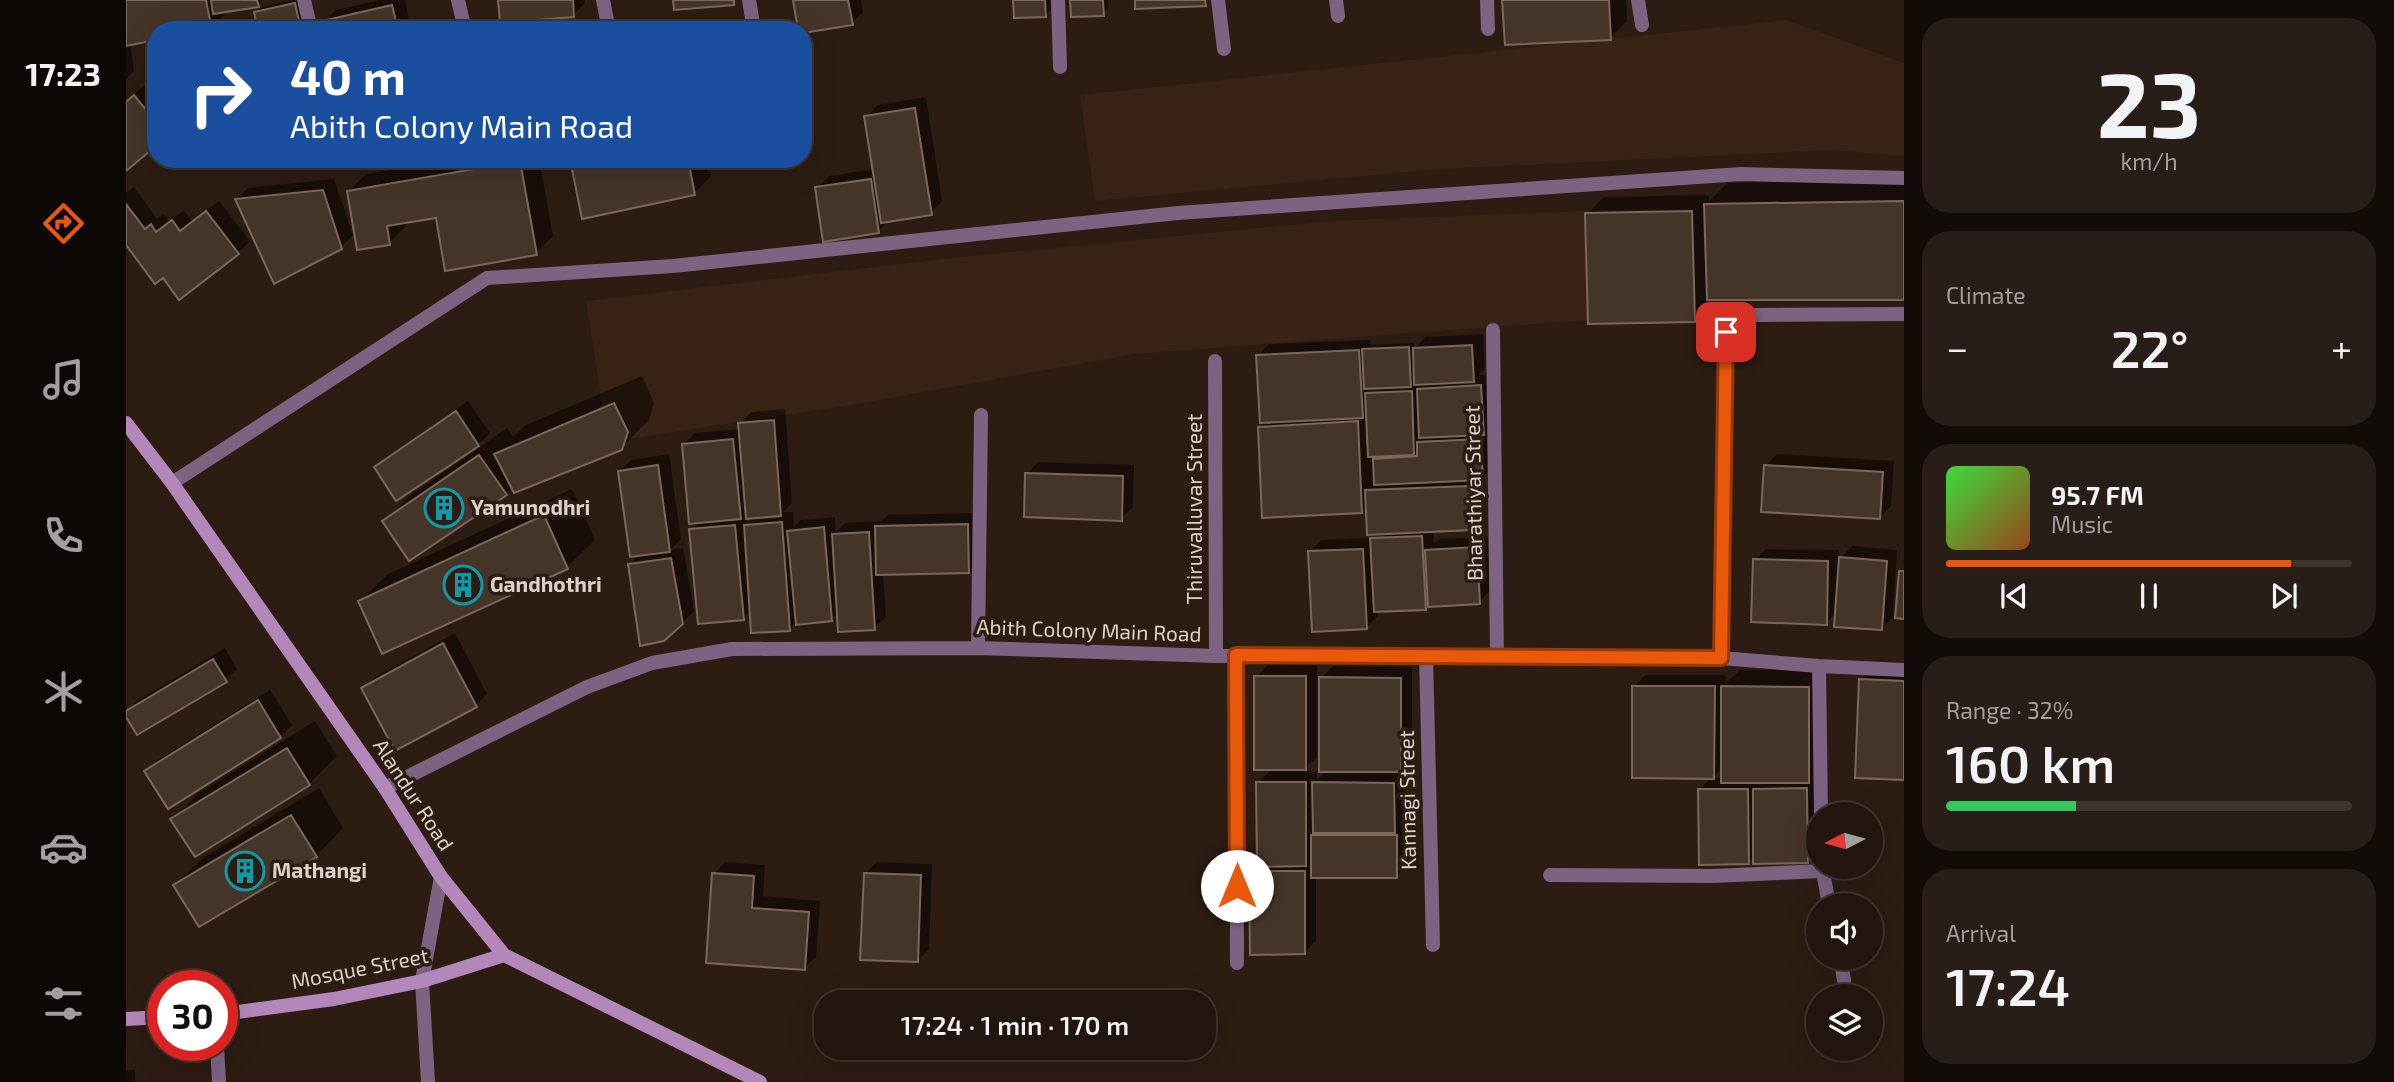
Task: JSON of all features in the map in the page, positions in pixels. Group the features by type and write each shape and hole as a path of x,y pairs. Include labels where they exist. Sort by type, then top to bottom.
{"street":[{"path":"304,0 309,21"},
{"path":"458,0 463,21"},
{"path":"603,0 607,21"},
{"path":"749,0 752,21"},
{"path":"1058,0 1060,67"},
{"path":"1218,0 1224,49"},
{"path":"1336,0 1338,16"},
{"path":"1487,0 1488,29"},
{"path":"1638,0 1642,25"},
{"path":"172,483 487,278 673,266 1178,212 1741,174 1904,178"},
{"path":"1721,658 1725,349 1726,332 1731,322 1743,316 1757,315 1904,314"},
{"name":"Bharathiyar Street","path":"1493,330 1497,655"},
{"name":"Thiruvalluvar Street","path":"1215,362 1216,656"},
{"path":"978,648 981,415"},
{"name":"Alandur Road","path":"126,423 172,483 385,788 441,877 504,955 760,1082"},
{"name":"Abith Colony Main Road","path":"385,788 587,687 652,663 732,649 978,648 1216,656 1426,654 1721,658 1904,670"},
{"name":"Kannagi Street","path":"1426,654 1433,945"},
{"path":"1236,655 1237,963"},
{"path":"1819,666 1821,802"},
{"path":"1550,875 1712,876 1806,870"},
{"path":"428,1082 422,981 441,877"},
{"name":"Mosque Street","path":"238,1012 334,999 422,981 504,955"},
{"path":"1842,970 1844,980"},
{"path":"126,1019 147,1018"},
{"path":"218,1061 219,1082"}],"shaded area":[{"path":"1787,20 1904,63 1904,156 1831,150 1440,169 1095,201 1080,95"},
{"path":"1660,208 1666,314 1134,354 863,403 608,442 586,301 951,258 1332,221"}],"building":[{"path":"126,0 206,0 210,21 147,21 147,42 126,46"},
{"path":"211,0 257,0 259,7 213,14"},
{"path":"498,0 573,0 574,17 500,21"},
{"path":"673,0 734,0 734,5 674,10"},
{"path":"793,0 848,0 853,25 812,32 812,21 796,21"},
{"path":"1013,0 1045,0 1046,17 1014,18"},
{"path":"1070,0 1103,0 1104,16 1071,17"},
{"path":"1135,0 1205,0 1206,6 1135,9"},
{"path":"1502,0 1609,0 1611,40 1505,45"},
{"path":"295,3 299,21 256,21 254,12"},
{"path":"392,5 396,21 322,21"},
{"path":"134,95 147,111 147,154 126,171 126,102"},
{"path":"915,108 932,215 881,223 864,116"},
{"path":"480,168 521,168 537,255 445,271 436,218 387,226 390,245 357,250 347,191"},
{"path":"572,168 690,168 695,195 582,219"},
{"path":"871,179 879,233 823,242 815,187"},
{"path":"323,190 342,249 274,284 235,199"},
{"path":"1904,201 1904,300 1707,300 1704,204"},
{"path":"126,204 145,229 151,224 156,232 172,220 180,231 206,211 239,254 179,300 163,278 155,284 126,245"},
{"path":"1692,211 1695,322 1588,324 1585,213"},
{"path":"1472,345 1474,382 1414,385 1413,348"},
{"path":"1409,347 1411,387 1364,389 1362,349"},
{"path":"1359,350 1363,418 1260,423 1256,355"},
{"path":"1481,385 1484,435 1419,438 1417,389"},
{"path":"1412,391 1414,455 1368,457 1365,393"},
{"path":"614,403 628,432 622,450 514,493 494,454"},
{"path":"456,411 479,446 396,501 374,467"},
{"path":"774,420 781,516 746,519 738,423"},
{"path":"1358,421 1362,513 1262,518 1258,427"},
{"path":"733,439 741,519 689,524 682,444"},
{"path":"1481,439 1483,480 1374,485 1373,459 1417,456 1417,442"},
{"name":"Yamunodhri","path":"479,455 507,495 409,561 382,521"},
{"path":"658,465 670,552 630,557 618,471"},
{"path":"1764,465 1883,472 1880,519 1761,512"},
{"path":"1025,473 1123,476 1122,521 1024,517"},
{"path":"1469,486 1472,530 1367,535 1365,490"},
{"name":"Gandhothri","path":"544,515 568,569 382,654 358,601"},
{"path":"782,522 790,631 751,633 744,525"},
{"path":"968,524 969,573 876,575 875,526"},
{"path":"735,525 744,620 698,624 689,529"},
{"path":"824,527 832,621 796,625 787,531"},
{"path":"869,532 875,630 838,632 832,534"},
{"path":"1422,536 1426,610 1374,612 1370,538"},
{"path":"1477,547 1480,604 1428,607 1425,550"},
{"path":"1363,549 1367,629 1312,632 1308,551"},
{"path":"1839,557 1887,561 1882,630 1834,627"},
{"path":"671,558 683,624 664,641 640,646 628,564"},
{"path":"1753,559 1828,561 1827,625 1751,622"},
{"path":"1899,571 1904,571 1904,619 1895,618"},
{"path":"443,643 477,707 395,751 361,688"},
{"path":"213,659 227,682 137,735 126,717 126,711"},
{"path":"1254,676 1306,676 1306,770 1254,770"},
{"path":"1319,677 1401,678 1401,772 1319,772"},
{"path":"1859,679 1904,681 1904,780 1855,778"},
{"path":"1632,686 1715,686 1714,779 1632,778"},
{"path":"1721,686 1809,687 1809,783 1721,783"},
{"path":"258,700 281,738 168,809 144,771"},
{"path":"287,748 310,785 195,857 170,819"},
{"path":"1256,782 1306,782 1306,866 1257,867"},
{"path":"1312,782 1394,783 1395,833 1313,833"},
{"path":"1807,788 1806,863 1753,864 1753,789"},
{"path":"1698,789 1748,789 1749,864 1699,865"},
{"name":"Mathangi","path":"291,815 317,857 199,927 173,885"},
{"path":"1311,835 1397,835 1397,878 1311,878"},
{"path":"1249,871 1305,871 1305,954 1250,955"},
{"path":"712,873 754,876 752,908 809,912 805,970 706,963"},
{"path":"864,873 921,875 918,962 860,960"}],"place":[{"name":"Yamunodhri","path":"444,508"},
{"name":"Gandhothri","path":"463,585"},
{"name":"Mathangi","path":"245,871"}],"route":[{"path":"1237,886 1236,655 1721,658 1726,332"}]}
